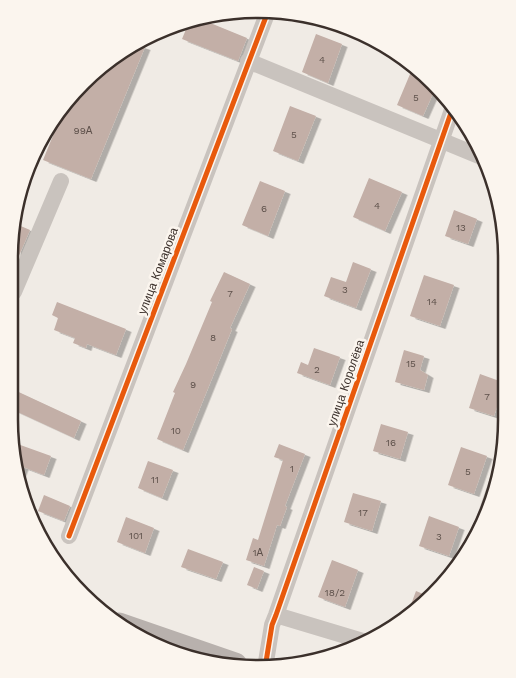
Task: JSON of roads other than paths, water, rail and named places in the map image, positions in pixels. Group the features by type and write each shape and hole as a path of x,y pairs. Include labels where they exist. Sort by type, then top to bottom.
{"main road":[{"path":"159,639 201,653"}],"street":[{"name":"улица Комарова","path":"69,536 265,18"},
{"path":"248,61 475,154"},
{"name":"улица Королёва","path":"266,660 272,625 450,114"},
{"path":"18,283 61,181"},
{"path":"276,615 357,639"}]}
